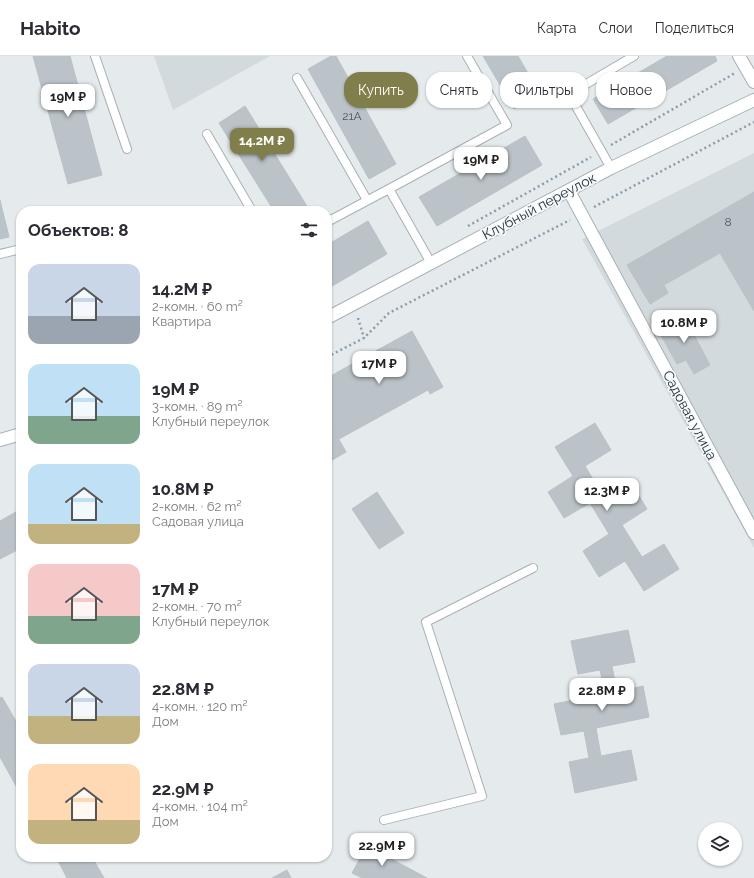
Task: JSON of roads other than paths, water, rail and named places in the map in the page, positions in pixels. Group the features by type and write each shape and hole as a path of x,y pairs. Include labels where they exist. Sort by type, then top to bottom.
{"street":[{"path":"739,56 754,82"},
{"name":"Клубный переулок","path":"332,315 611,168 754,100"},
{"name":"Садовая улица","path":"569,191 754,533"},
{"path":"0,440 16,435"}],"lane":[{"path":"95,56 127,149"},
{"path":"332,219 507,125 467,56"},
{"path":"611,168 570,94 634,56"},
{"path":"297,78 367,200"},
{"path":"206,134 249,206"},
{"path":"389,189 431,263"},
{"path":"0,254 16,250"},
{"path":"384,820 482,796 426,622 533,568"}]}
